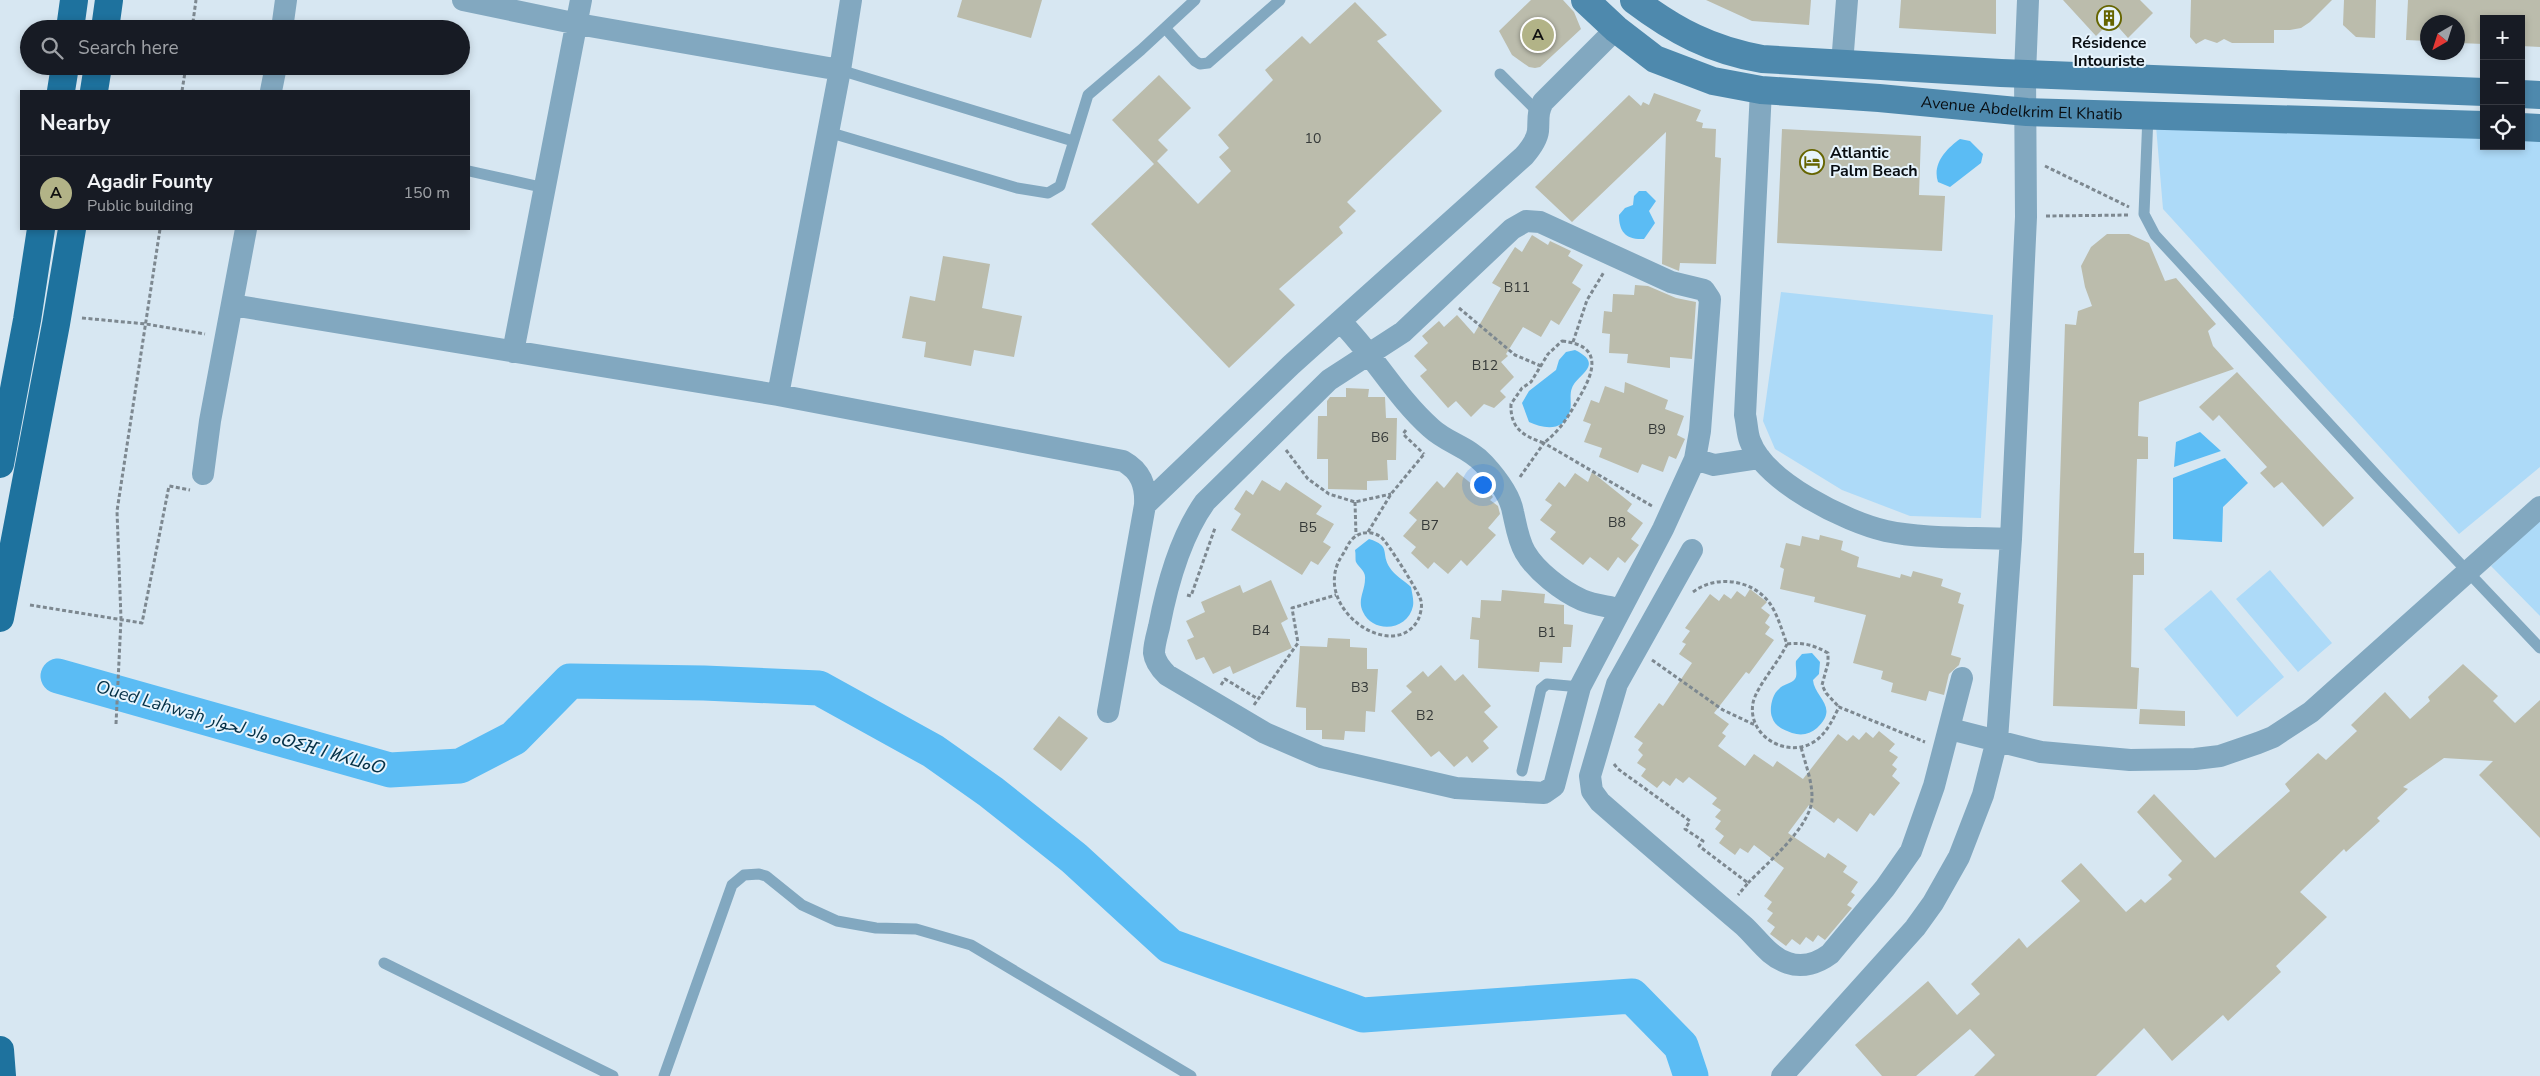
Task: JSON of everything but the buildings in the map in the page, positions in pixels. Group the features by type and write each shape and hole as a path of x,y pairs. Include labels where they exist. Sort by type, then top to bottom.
{"main road":[{"path":"71,20 74,0"},
{"path":"106,20 109,0"},
{"path":"61,90 64,75"},
{"path":"94,90 97,75"},
{"path":"0,464 27,320 41,230"},
{"path":"0,617 56,324 72,230"},
{"path":"0,1050 2,1076"}],"street":[{"path":"283,20 286,0"},
{"path":"463,0 578,24 840,70"},
{"path":"513,352 578,24 581,0"},
{"path":"778,395 840,70 851,0"},
{"name":"Avenue Abdelkrim El Khatib","path":"1585,0 1616,29 1662,62 1713,81 1761,90 1879,98 2027,112 2480,125"},
{"name":"Avenue Abdelkrim El Khatib","path":"1634,0 1680,31 1708,46 1731,54 1762,59 2025,74 2480,92"},
{"path":"1842,64 1847,0"},
{"path":"1782,1076 1910,935 1934,903 1959,857 1972,826 1997,740 2011,539 2026,217 2025,156 2027,112 2025,74 2028,0"},
{"path":"1145,505 1340,321 1524,156 1535,142 1538,132 1538,112 1543,102 1616,29"},
{"path":"271,90 274,75"},
{"path":"1761,90 1745,415 1750,441 1760,458 1791,486 1836,512 1886,531 2011,539"},
{"path":"2525,94 2540,95"},
{"path":"2525,127 2540,128"},
{"path":"1526,221 1540,222 1616,257 1671,282 1704,290 1709,295 1700,431 1695,459 1669,516 1580,687 1556,780 1550,790 1544,793 1456,788 1352,765 1292,746 1242,720 1167,675 1158,665 1154,652 1169,581 1193,521 1212,494 1329,380 1403,332 1512,229 1526,221"},
{"path":"203,474 210,421 246,230"},
{"path":"232,305 778,395 1123,461 1138,472 1143,481 1145,505 1108,712"},
{"path":"1340,321 1356,337 1368,356 1422,419 1440,436 1478,458 1507,497 1513,510 1515,525 1524,551 1536,565 1549,578 1583,600 1619,609"},
{"path":"1695,459 1714,464 1760,458"},
{"path":"1947,739 1997,740 2041,752 2130,760 2195,759 2237,752 2273,737 2311,712 2467,571 2540,508"},
{"path":"1692,550 1623,671 1612,700 1590,776 1590,784 1600,802 1726,911 1779,960 1797,965 1806,965 1823,959 1872,904 1911,851 1947,739 1962,678"}],"lane":[{"path":"828,132 1017,188 1048,193 1060,186 1088,95 1195,0"},
{"path":"1165,28 1195,60 1200,64 1208,63 1280,0"},
{"path":"840,70 1073,141"},
{"path":"1500,74 1538,112"},
{"path":"2148,115 2144,214 2155,235 2540,648"},
{"path":"470,170 545,188"},
{"path":"1522,771 1540,689 1547,684 1580,687"},
{"path":"664,1076 732,885 738,879 752,873 766,876 802,905 837,921 876,928 916,930 971,945 1191,1076"},
{"path":"384,963 613,1076"}],"path":[{"path":"193,20 196,0"},
{"path":"182,90 185,75"},
{"path":"2025,156 2144,214"},
{"path":"2026,217 2144,214"},
{"path":"116,724 121,619 117,510 160,230"},
{"path":"1573,342 1590,293 1616,257"},
{"path":"1444,294 1515,355 1541,366"},
{"path":"82,318 146,324 226,338"},
{"path":"1507,497 1544,443 1566,422 1592,372 1593,359 1582,346 1562,340 1531,382 1515,396 1511,404 1514,425 1526,437 1544,443 1669,516"},
{"path":"1274,433 1308,479 1329,494 1354,502 1391,494"},
{"path":"1368,532 1391,494 1440,436"},
{"path":"30,605 142,623 169,486 197,491 203,474"},
{"path":"1354,502 1356,535"},
{"path":"1184,595 1191,596 1217,522"},
{"path":"1368,532 1384,540 1420,598 1420,614 1417,622 1405,632 1397,634 1374,633 1346,614 1336,595 1334,578 1336,568 1347,544 1356,535 1368,532"},
{"path":"1687,600 1702,585 1722,582 1740,583 1769,602 1787,644"},
{"path":"1242,720 1298,642 1292,608 1336,595"},
{"path":"1787,644 1798,643 1815,646 1828,653 1828,663 1822,685 1826,693 1839,707 1947,739"},
{"path":"1755,725 1753,705 1758,690 1771,674 1787,644"},
{"path":"1648,666 1656,652"},
{"path":"1652,660 1723,710 1755,725 1766,738 1779,747 1794,749 1811,744 1825,733 1839,707"},
{"path":"1218,689 1224,678 1258,699"},
{"path":"1726,911 1748,883 1786,844 1811,808 1810,782 1801,747"},
{"path":"1614,760 1618,769 1690,821 1685,829 1703,841 1699,846 1748,883"}],"shaded area":[{"path":"2156,126 2480,137 2480,150 2525,150 2525,139 2540,139 2540,467 2459,534 2163,209"},
{"path":"1781,292 1993,315 1981,518 1910,516 1842,490 1775,449 1763,421"},
{"path":"2540,520 2540,616 2491,566"},
{"path":"2270,570 2332,643 2298,672 2236,599"},
{"path":"2211,590 2284,677 2237,717 2164,629"}],"water":[{"path":"1960,139 1970,141 1983,154 1981,163 1950,187 1938,182 1937,169 1945,152"},
{"path":"1639,191 1646,191 1656,201 1649,211 1655,223 1644,239 1632,238 1625,234 1619,221 1619,215 1625,208 1633,205 1634,196"},
{"path":"1575,350 1584,355 1589,365 1572,388 1571,408 1567,418 1563,423 1553,427 1529,422 1522,403 1529,391 1556,370 1559,360 1566,352"},
{"path":"2200,432 2221,451 2174,467 2176,442"},
{"path":"2225,458 2248,483 2223,507 2222,542 2173,539 2173,478"},
{"path":"1369,539 1381,544 1387,563 1392,571 1411,587 1413,606 1410,614 1398,625 1390,627 1374,624 1368,619 1361,608 1365,576 1356,562 1355,550"},
{"path":"1812,653 1820,662 1819,674 1813,680 1814,686 1824,702 1826,714 1823,721 1814,730 1806,734 1796,734 1783,729 1775,723 1771,714 1772,702 1775,694 1781,687 1795,679 1796,661 1802,654"}],"waterway":[{"name":"Oued Lahwah واد لحوار ⴰⵙⵉⴼ ⵏ ⵍⵃⵡⴰⵔ","path":"58,676 390,770 460,766 514,738 570,681 704,683 819,688 933,751 991,792 1074,858 1170,946 1363,1015 1632,996 1681,1046 1691,1076"}],"place":[{"name":"Résidence Intouriste","path":"2109,18"},
{"name":"Agadir Founty","path":"1538,35"},
{"name":"Atlantic Palm Beach","path":"1812,162"}]}
